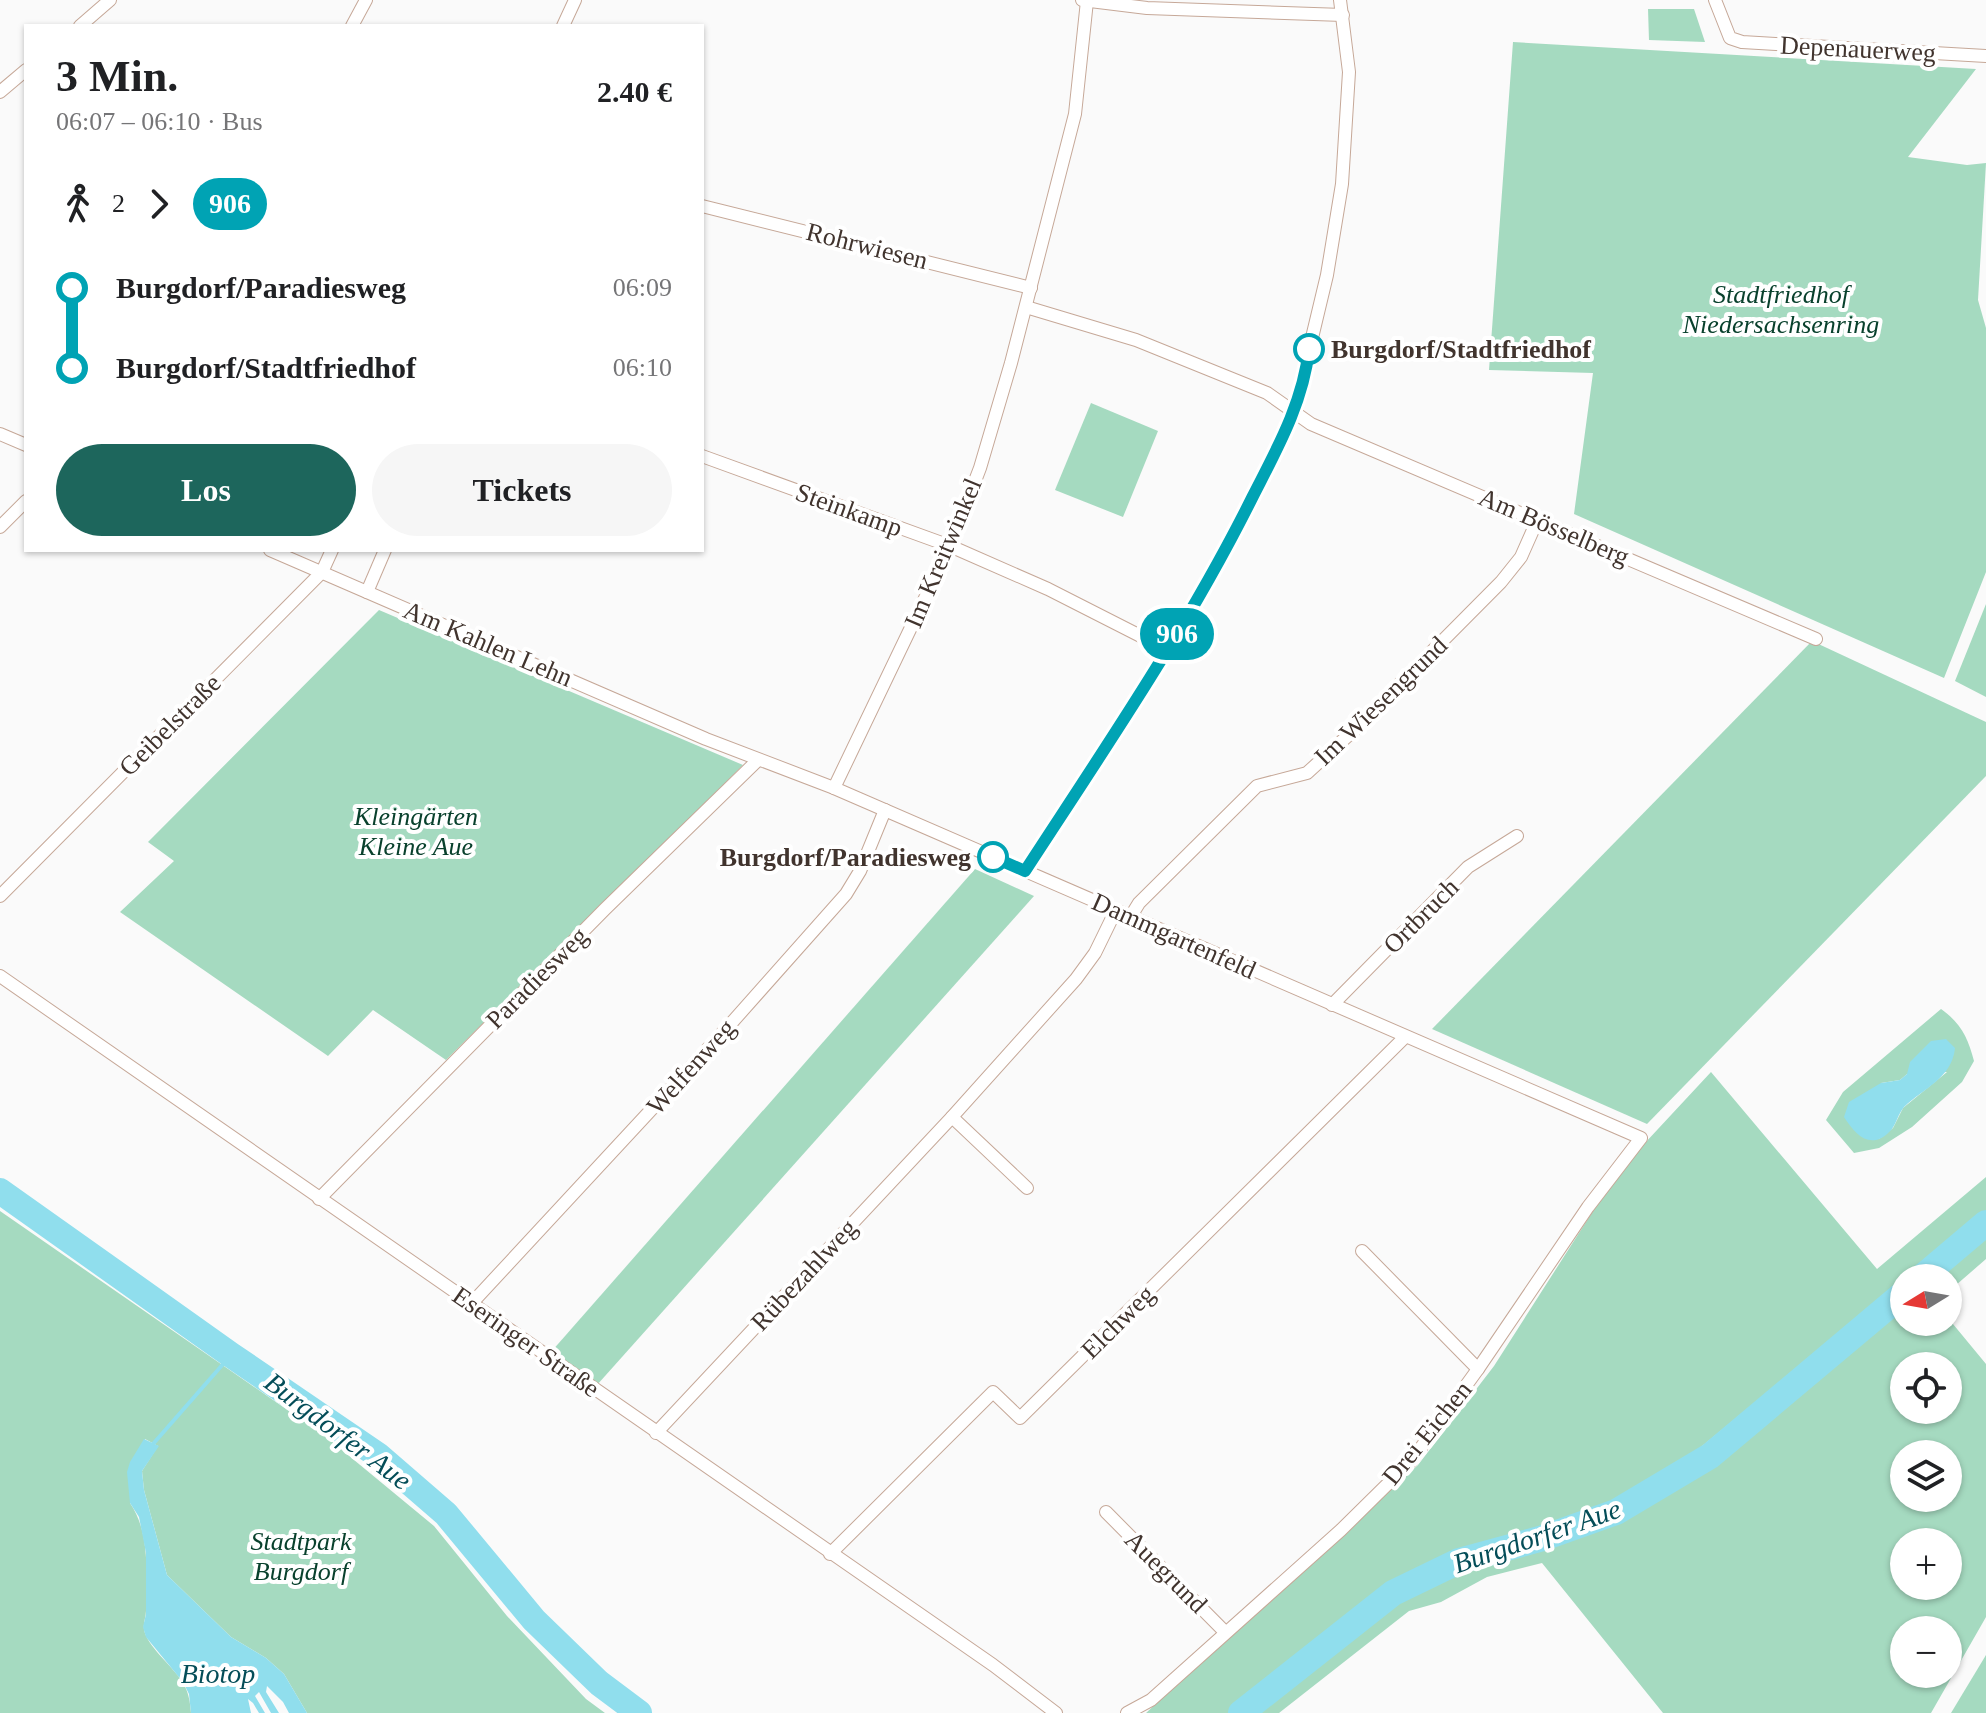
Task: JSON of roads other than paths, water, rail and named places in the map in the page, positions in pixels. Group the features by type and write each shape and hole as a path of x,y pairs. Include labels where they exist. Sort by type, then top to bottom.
{"street":[{"path":"82,24 110,0"},
{"path":"353,24 366,0"},
{"path":"564,24 575,0"},
{"path":"1080,0 1147,8 1343,15"},
{"path":"1025,871 1168,650 1237,528 1294,413 1327,275 1342,184 1349,72 1340,0"},
{"name":"Depenauerweg","path":"1715,0 1730,38 1742,42 1986,56"},
{"name":"Im Kreitwinkel","path":"834,788 950,546 980,468 1026,307 1075,114 1087,1"},
{"path":"0,92 24,72"},
{"name":"Rohrwiesen","path":"704,206 1031,288"},
{"name":"Am Bösselberg","path":"1026,307 1136,340 1267,393 1311,424 1816,639"},
{"path":"0,434 24,444"},
{"name":"Steinkamp","path":"704,457 950,546 1048,589 1168,650"},
{"path":"0,527 24,503"},
{"name":"Im Wiesengrund","path":"1131,916 1139,903 1257,786 1307,773 1353,731 1501,582 1521,557 1537,521"},
{"name":"Am Kahlen Lehn","path":"275,552 706,739"},
{"name":"Geibelstraße","path":"0,896 322,572 331,552"},
{"path":"367,592 384,552"},
{"name":"Dammgartenfeld","path":"706,739 834,788 1641,1138"},
{"name":"Paradiesweg","path":"319,1199 605,909 758,760"},
{"name":"Welfenweg","path":"471,1304 706,1051 846,894 860,871 885,810"},
{"name":"Ortbruch","path":"1332,1005 1468,867 1517,836"},
{"name":"Rübezahlweg","path":"656,1433 952,1117 1076,979 1095,953 1116,910"},
{"name":"Eseringer Straße","path":"0,976 993,1665 1053,1712"},
{"name":"Elchweg","path":"830,1554 993,1392 1020,1418 1405,1037"},
{"path":"952,1117 1027,1188"},
{"name":"Drei Eichen","path":"1127,1713 1151,1700 1341,1530 1412,1460 1588,1207 1641,1138"},
{"path":"1362,1251 1478,1369"},
{"name":"Auegrund","path":"1106,1512 1225,1632"}],"water":[{"path":"1946,1039 1955,1048 1943,1075 1904,1107 1885,1136 1871,1140 1859,1135 1844,1117 1849,1102 1881,1083 1900,1080 1907,1074 1910,1062 1931,1041"},
{"name":"Biotop","path":"144,1439 159,1446 142,1471 144,1490 167,1575 231,1637 266,1658 284,1674 307,1713 289,1713 267,1686 266,1692 279,1713 271,1713 259,1692 255,1696 265,1713 259,1713 248,1699 251,1713 191,1713 189,1694 183,1682 146,1637 143,1627 146,1614 146,1553 139,1517 130,1503 127,1472"}],"waterway":[{"name":"Burgdorfer Aue","path":"0,1191 379,1456 446,1514 534,1620 599,1683 639,1713"},
{"name":"Burgdorfer Aue","path":"1938,1264 1986,1223"},
{"name":"Burgdorfer Aue","path":"1241,1713 1393,1593 1459,1561 1543,1538 1616,1512 1710,1456 1890,1305"},
{"path":"153,1444 231,1355"}],"place":[{"name":"Burgdorf/Stadtfriedhof","path":"1309,349"},
{"name":"Burgdorf/Paradiesweg","path":"993,857"}],"park label":[{"name":"Stadtfriedhof Niedersachsenring","path":"1781,309"},
{"name":"Kleingärten Kleine Aue","path":"416,831"},
{"name":"Stadtpark Burgdorf","path":"301,1556"}]}
